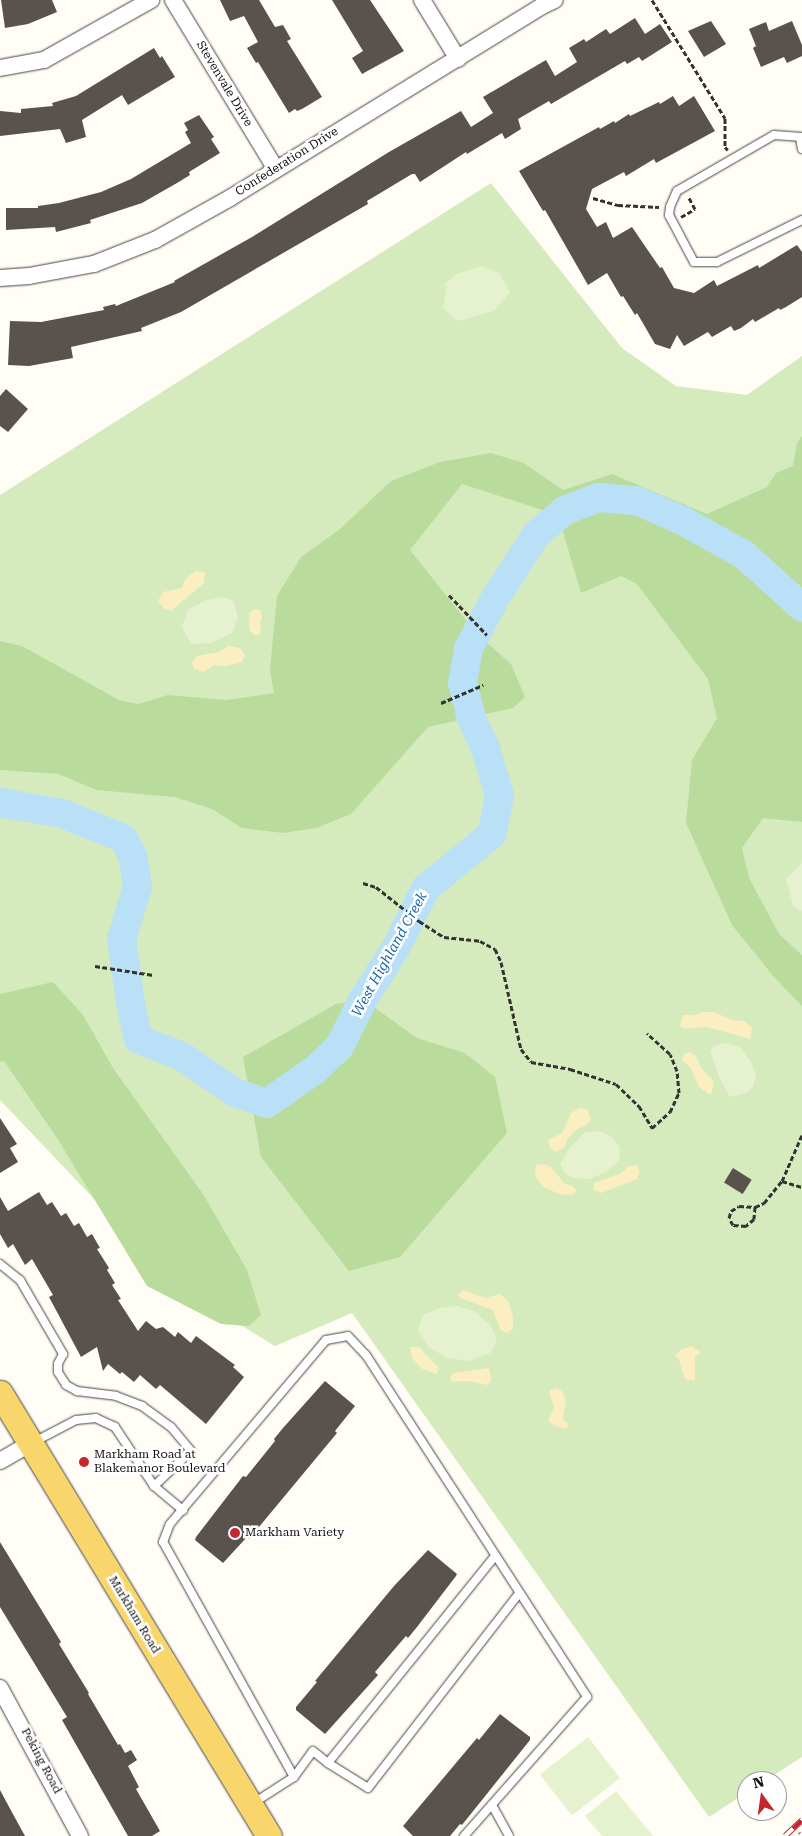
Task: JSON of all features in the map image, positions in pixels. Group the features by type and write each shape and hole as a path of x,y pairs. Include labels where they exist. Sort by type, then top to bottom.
{"main road":[{"name":"Markham Road","path":"0,1393 270,1836"}],"street":[{"path":"0,68 44,60 151,0"},
{"name":"Stevenvale Drive","path":"173,0 275,168"},
{"path":"422,0 458,59"},
{"name":"Confederation Drive","path":"0,278 29,276 94,264 155,240 458,59 542,6 556,0"},
{"path":"0,1461 30,1444"},
{"name":"Peking Road","path":"0,1688 80,1836"}],"lane":[{"path":"802,149 801,138 774,136 677,191 670,206 669,215 694,262 717,262 802,220"},
{"path":"0,1264 20,1280 63,1354 58,1370 66,1385 78,1391 116,1396 142,1406 171,1427 192,1451 154,1486"},
{"path":"294,1777 163,1542 170,1524 326,1340 348,1336 366,1355 587,1698 464,1836"},
{"path":"30,1444 76,1420 96,1418 115,1427 154,1486 183,1510"},
{"path":"328,1763 496,1556"},
{"path":"250,1805 294,1777 313,1751 328,1763 368,1788 519,1593"},
{"path":"492,1805 508,1836"}],"path":[{"path":"652,0 725,118 726,147 733,159"},
{"path":"593,198 625,206 649,208 670,206"},
{"path":"449,595 487,635"},
{"path":"441,703 483,685"},
{"path":"363,883 376,887 444,937 480,941 495,949 501,962 521,1049 531,1062 570,1069 616,1084 639,1106 652,1128 670,1112 679,1093 677,1071 670,1054 648,1033"},
{"path":"95,966 153,975"},
{"path":"755,1207 754,1219 746,1226 733,1225 728,1218 731,1211 739,1206 755,1207 764,1203 782,1181 802,1135"},
{"path":"782,1181 802,1187"}],"green space":[{"path":"491,183 622,348 676,386 747,395 802,356 802,1757 780,1771 737,1771 737,1799 709,1817 352,1313 275,1346 177,1286 0,1100 0,495"},
{"path":"482,266 499,273 510,292 494,311 457,321 443,308 447,285 442,286 457,274"},
{"path":"802,436 802,822 763,818 742,848 749,878 779,934 802,955 802,1006 774,977 732,925 686,823 692,760 717,718 708,679 637,584 621,576 581,593 558,515 462,484 410,550 477,634 511,664 525,697 513,708 428,727 351,814 316,828 283,833 242,828 212,809 175,797 96,790 59,774 0,770 0,641 22,646 119,700 138,704 168,695 226,700 274,693 270,670 277,596 301,557 340,529 391,481 440,462 491,453 524,463 563,490 612,474 707,514 767,487 776,473 793,466 797,443"},
{"path":"223,597 234,601 238,618 232,633 211,643 191,644 182,627 188,610 206,600"},
{"path":"802,863 802,911 793,906 786,879"},
{"path":"53,982 83,1015 113,1068 203,1194 247,1270 261,1315 249,1326 221,1324 147,1286 57,1138 4,1061 0,1062 0,994"},
{"path":"364,1000 417,1038 465,1053 495,1077 507,1133 400,1257 349,1271 261,1157 243,1057 336,1004"},
{"path":"725,1043 740,1047 751,1062 756,1075 753,1087 746,1093 730,1097 720,1079 710,1051 714,1046"},
{"path":"599,1131 611,1136 620,1148 619,1161 606,1172 590,1179 573,1178 565,1173 560,1164 569,1149 584,1133"},
{"path":"457,1306 474,1311 491,1326 497,1342 490,1353 468,1361 447,1358 429,1347 418,1330 423,1315 440,1308"},
{"path":"588,1737 620,1778 572,1816 540,1775"},
{"path":"616,1791 653,1836 602,1836 585,1816"}],"sand":[{"path":"196,571 205,572 204,583 171,611 164,609 158,601 163,592 182,588 186,578"},
{"path":"254,609 260,610 262,616 260,634 255,635 250,631 249,623 250,613"},
{"path":"228,646 240,648 245,655 242,662 226,666 214,665 204,672 194,669 192,662 197,656 219,652"},
{"path":"703,1012 714,1012 732,1020 745,1021 752,1028 750,1039 707,1027 685,1029 680,1026 683,1015 694,1015"},
{"path":"689,1052 695,1055 702,1069 714,1082 711,1095 699,1087 690,1067 682,1060 683,1055"},
{"path":"580,1108 588,1110 591,1120 585,1126 577,1129 568,1138 564,1148 556,1152 550,1148 548,1140 563,1132 571,1113"},
{"path":"543,1164 551,1167 564,1183 573,1186 577,1191 571,1195 559,1194 544,1187 536,1178 535,1171 536,1165"},
{"path":"637,1165 640,1171 637,1179 601,1193 593,1190 594,1183 622,1173 628,1166"},
{"path":"463,1290 485,1298 500,1294 508,1301 513,1316 513,1329 506,1333 500,1329 493,1310 460,1298 458,1294"},
{"path":"692,1346 701,1352 695,1357 695,1381 685,1379 679,1360 675,1355 682,1349"},
{"path":"410,1347 419,1347 439,1368 437,1374 422,1369 412,1358"},
{"path":"489,1368 491,1380 488,1385 467,1381 451,1382 450,1378 453,1373"},
{"path":"555,1388 562,1391 566,1400 563,1419 568,1424 567,1429 555,1426 548,1421 554,1407 549,1391"}],"building":[{"path":"1,0 52,0 57,12 28,24 5,28"},
{"path":"220,0 259,0 275,27 283,25 291,39 287,41 322,97 302,109 297,111 295,109 289,113 258,62 256,63 247,48 258,42 244,16 230,21"},
{"path":"332,0 370,0 404,51 362,74 352,58 363,51"},
{"path":"635,18 645,34 660,24 672,42 642,61 639,57 627,64 625,61 551,104 549,101 518,119 521,129 505,139 502,133 467,154 466,152 420,182 415,174 412,174 367,201 368,204 181,312 141,328 142,331 71,347 73,358 29,366 8,365 10,321 41,322 104,310 103,307 115,304 116,306 175,282 252,237 389,152 461,111 471,127 493,113 483,97 546,60 555,76 577,62 569,48 584,39 586,42 606,29 610,34"},
{"path":"711,21 726,44 704,57 688,31"},
{"path":"792,21 802,45 802,56 787,63 784,57 761,67 753,48 756,46 749,29 766,22 769,31"},
{"path":"154,48 160,58 162,56 175,77 128,105 122,95 82,120 86,137 66,143 60,129 0,136 0,111 21,113 21,109 53,106 52,103 76,96"},
{"path":"673,96 679,106 694,96 715,131 656,163 654,159 626,176 624,172 592,189 586,209 597,227 606,222 613,238 632,227 660,268 662,267 674,288 694,293 714,280 717,286 758,265 759,268 797,245 802,252 802,297 755,322 753,319 734,331 731,326 712,337 708,332 684,346 677,335 670,349 655,344 637,313 635,315 623,296 621,297 607,273 588,285 545,210 543,211 519,171 599,127 600,129 614,121 615,123 629,114 630,116 659,102 660,104"},
{"path":"199,115 214,137 211,139 220,153 189,172 190,175 177,183 142,203 90,220 91,223 56,232 55,227 6,230 6,208 38,208 38,206 59,203 101,192 131,179 191,143 185,132 188,130 184,123"},
{"path":"6,389 28,409 8,432 0,426 0,396"},
{"path":"0,1118 17,1144 10,1148 18,1162 0,1173"},
{"path":"733,1168 752,1180 743,1194 724,1182"},
{"path":"39,1192 47,1205 52,1202 61,1216 66,1213 74,1226 79,1223 87,1237 92,1234 100,1248 97,1249 109,1268 107,1270 115,1283 112,1285 121,1299 118,1300 138,1331 146,1321 156,1329 163,1327 175,1337 178,1332 191,1343 196,1336 235,1365 233,1367 244,1377 206,1424 160,1385 156,1389 140,1375 134,1382 108,1364 103,1371 97,1347 81,1357 49,1297 53,1295 32,1259 25,1265 13,1244 8,1248 0,1234 0,1197 8,1211"},
{"path":"325,1381 355,1406 335,1431 337,1433 249,1539 247,1537 223,1563 195,1540 196,1537 243,1476 246,1477 283,1428"},
{"path":"0,1542 61,1642 59,1644 118,1745 120,1744 125,1753 131,1750 137,1760 128,1766 139,1787 136,1789 160,1831 152,1836 128,1836 62,1720 67,1717 0,1607"},
{"path":"428,1550 457,1574 456,1576 408,1638 406,1636 375,1672 378,1675 325,1734 296,1710 296,1707 317,1682 315,1681 394,1586"},
{"path":"500,1714 530,1737 530,1740 462,1825 460,1824 450,1836 413,1836 403,1826 477,1738 479,1740"},
{"path":"0,1790 14,1816 25,1836 0,1836"}],"waterway":[{"name":"West Highland Creek","path":"0,802 62,813 123,838 133,858 137,886 121,939 131,1008 138,1039 180,1055 236,1093 266,1103 315,1069 339,1046 362,1000 396,946 425,888 491,834 499,795 485,748 471,718 462,682 468,648 495,597 535,535 564,510 598,497 636,500 682,520 743,554 802,607"}],"railway":[{"path":"785,1836 802,1820"}],"place":[{"name":"Markham Road at Blakemanor Boulevard","path":"84,1462"},
{"name":"Markham Variety","path":"235,1533"}]}
